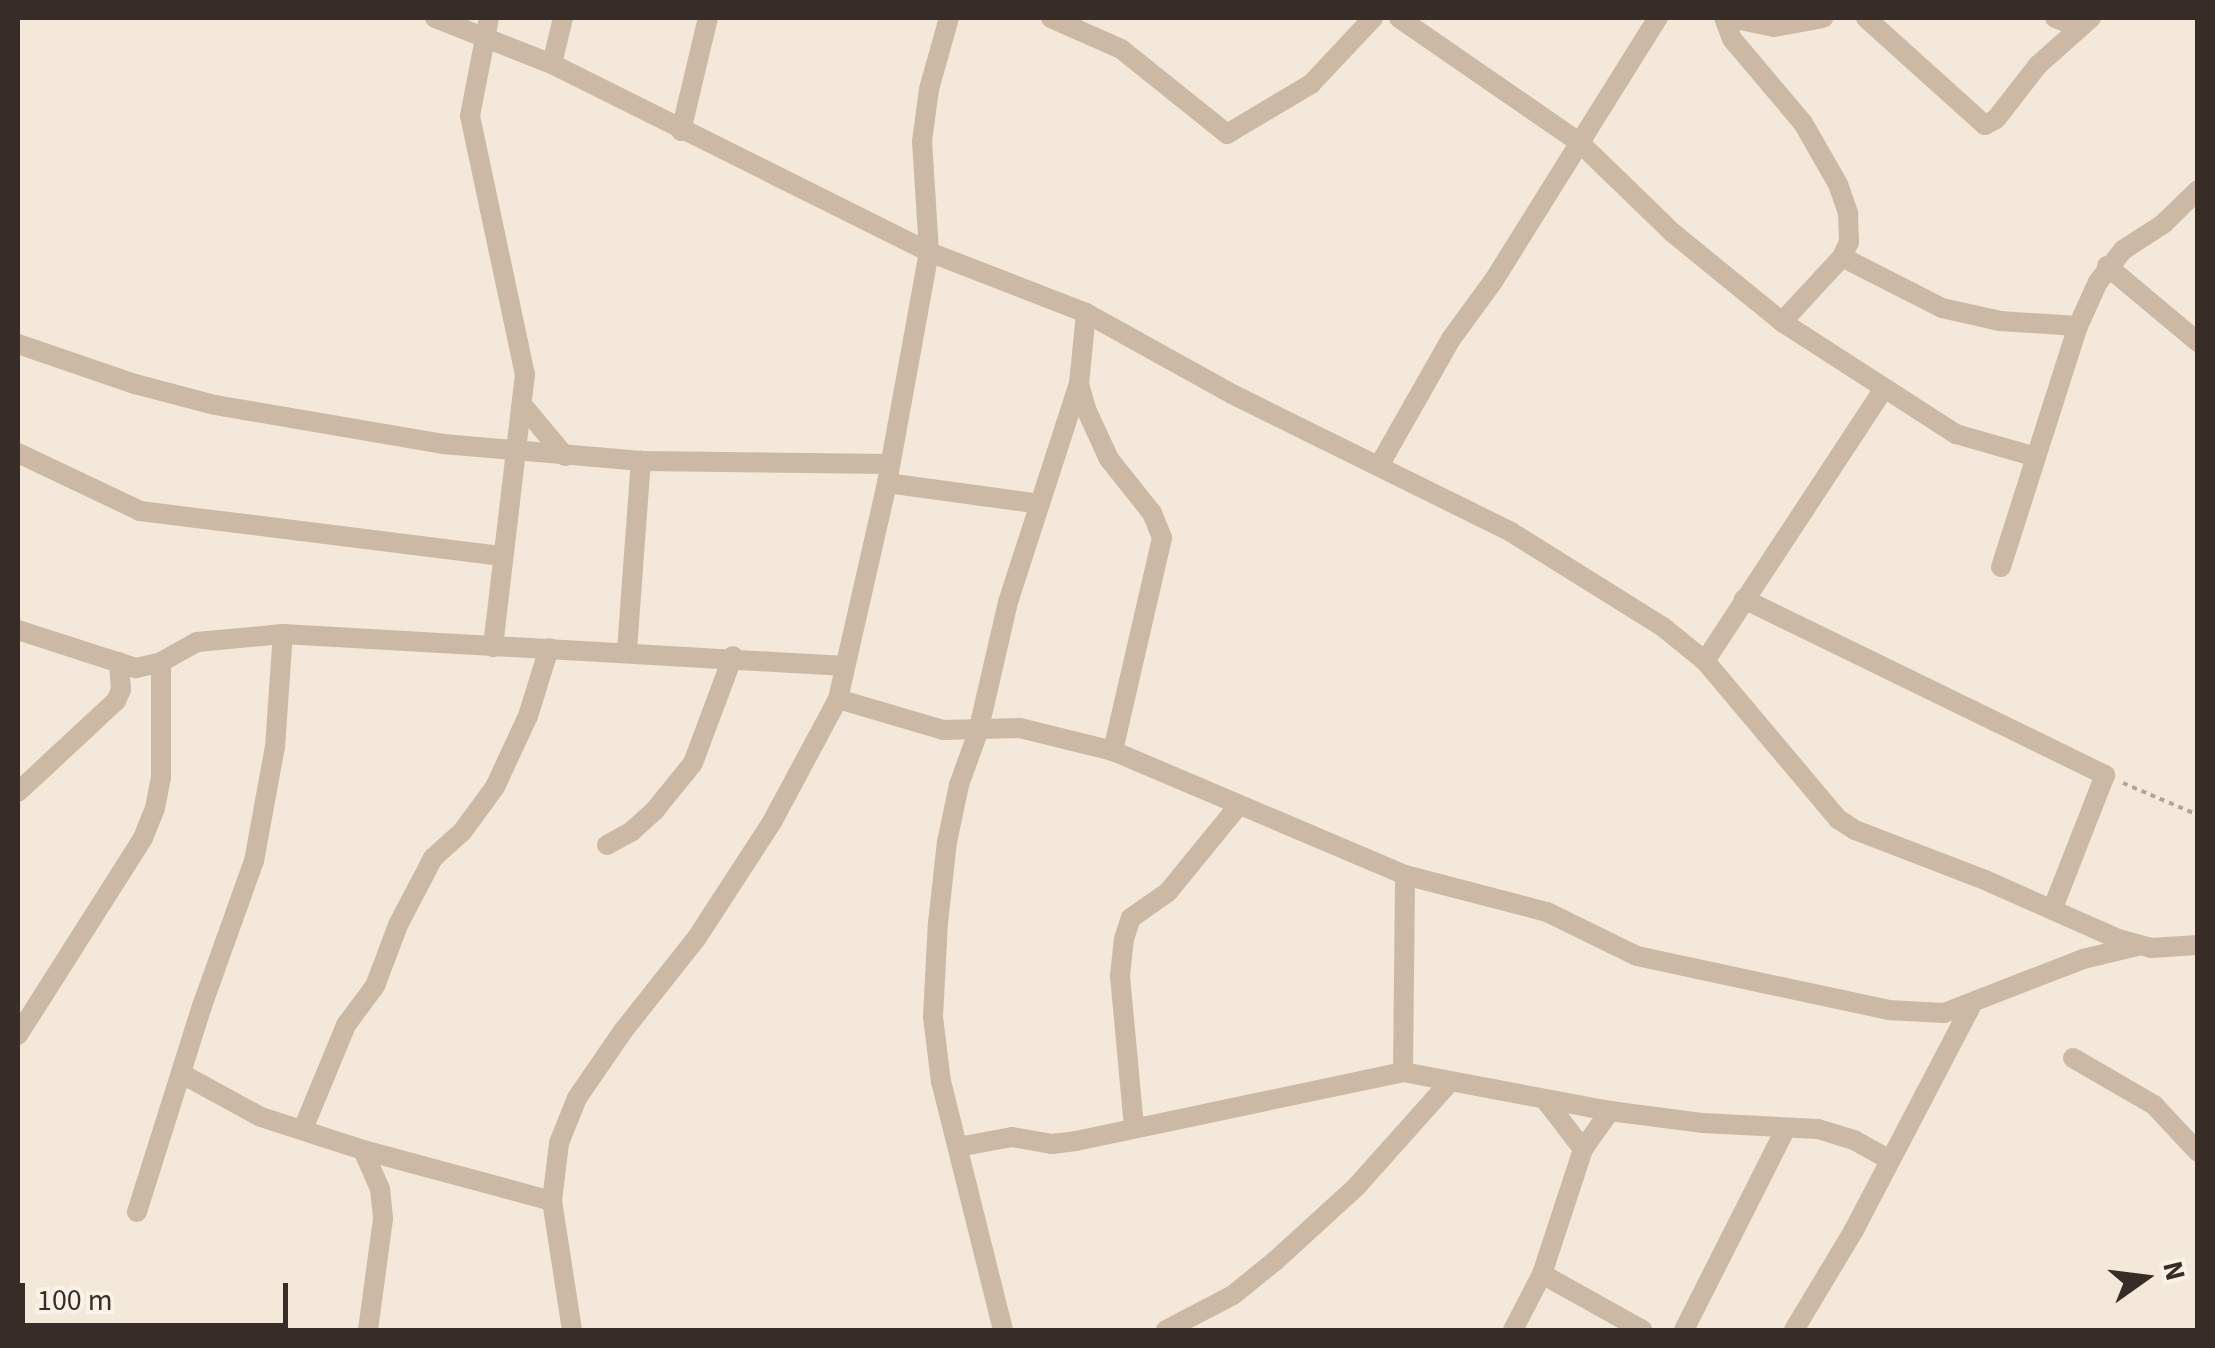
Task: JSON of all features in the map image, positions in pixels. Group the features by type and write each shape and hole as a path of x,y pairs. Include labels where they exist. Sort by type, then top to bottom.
{"street":[{"path":"435,18 487,27 681,131 929,252 1086,313 1232,394 1380,464 1541,550 1663,626 1705,661 1838,818 1855,830 2139,946"},
{"path":"552,64 563,18"},
{"path":"681,131 708,18"},
{"path":"572,1330 552,1201 559,1142 577,1098 623,1031 696,939 772,822 838,699 888,473 929,252 922,140 929,88 949,18"},
{"path":"1050,18 1121,49 1227,134 1311,84 1373,18"},
{"path":"1399,18 1580,142 1673,233 1782,322 1956,434 2036,457"},
{"path":"1782,322 1842,256 1850,232 1838,184 1796,114 1732,39 1728,18 1774,27 1823,18"},
{"path":"1868,18 1985,126 1996,120 2027,77 2085,22"},
{"path":"2055,18 2085,22"},
{"path":"1380,464 1451,339 1494,280 1656,19"},
{"path":"487,27 470,116 526,374 518,454 500,556 493,646"},
{"path":"2001,567 2078,326 2107,266 2123,250 2163,224 2198,190"},
{"path":"1842,256 1942,308 2000,320 2078,326"},
{"path":"2107,266 2198,342"},
{"path":"1003,1330 941,1082 933,1017 946,842 978,732 1008,602 1080,384 1086,313"},
{"path":"18,344 135,384 215,405 518,454 888,473 1040,504"},
{"path":"1080,384 1109,459 1152,513 1162,538 1113,751"},
{"path":"1705,661 1883,390"},
{"path":"524,407 565,456"},
{"path":"18,454 140,511 500,556"},
{"path":"627,650 641,461"},
{"path":"1744,600 2104,775 2052,910"},
{"path":"18,630 136,668 162,662 197,642 282,634 627,650 845,666"},
{"path":"137,1212 254,861 274,747 282,634"},
{"path":"303,1130 346,1024 375,986 398,925 434,858 471,822 495,787 528,716 549,648"},
{"path":"608,844 632,832 694,764 732,656"},
{"path":"18,792 116,702 121,690 120,662"},
{"path":"18,1036 143,838 155,808 161,778 162,662"},
{"path":"838,699 943,730 1020,728 1113,751 1405,875 1547,912 1637,956 1914,1015 1970,1006 2083,959 2139,946 2198,944"},
{"path":"1134,1127 1120,976 1124,939 1131,918 1168,892 1239,805"},
{"path":"1403,1072 1405,875"},
{"path":"1794,1330 1854,1230 1970,1006"},
{"path":"2073,1058 2154,1106 2198,1152"},
{"path":"958,1147 1012,1138 1052,1144 1403,1072 1610,1112 1818,1129 1854,1140 1890,1160"},
{"path":"182,1074 261,1117 362,1150 552,1201"},
{"path":"1166,1330 1234,1295 1274,1262 1356,1187 1450,1082"},
{"path":"1546,1101 1584,1149"},
{"path":"1513,1330 1542,1274 1584,1149 1610,1112"},
{"path":"1684,1330 1786,1128"},
{"path":"362,1150 380,1189 384,1242 368,1330"},
{"path":"380,1189 404,1162"},
{"path":"1542,1274 1642,1330"}],"path":[{"path":"2104,775 2198,815"}]}
